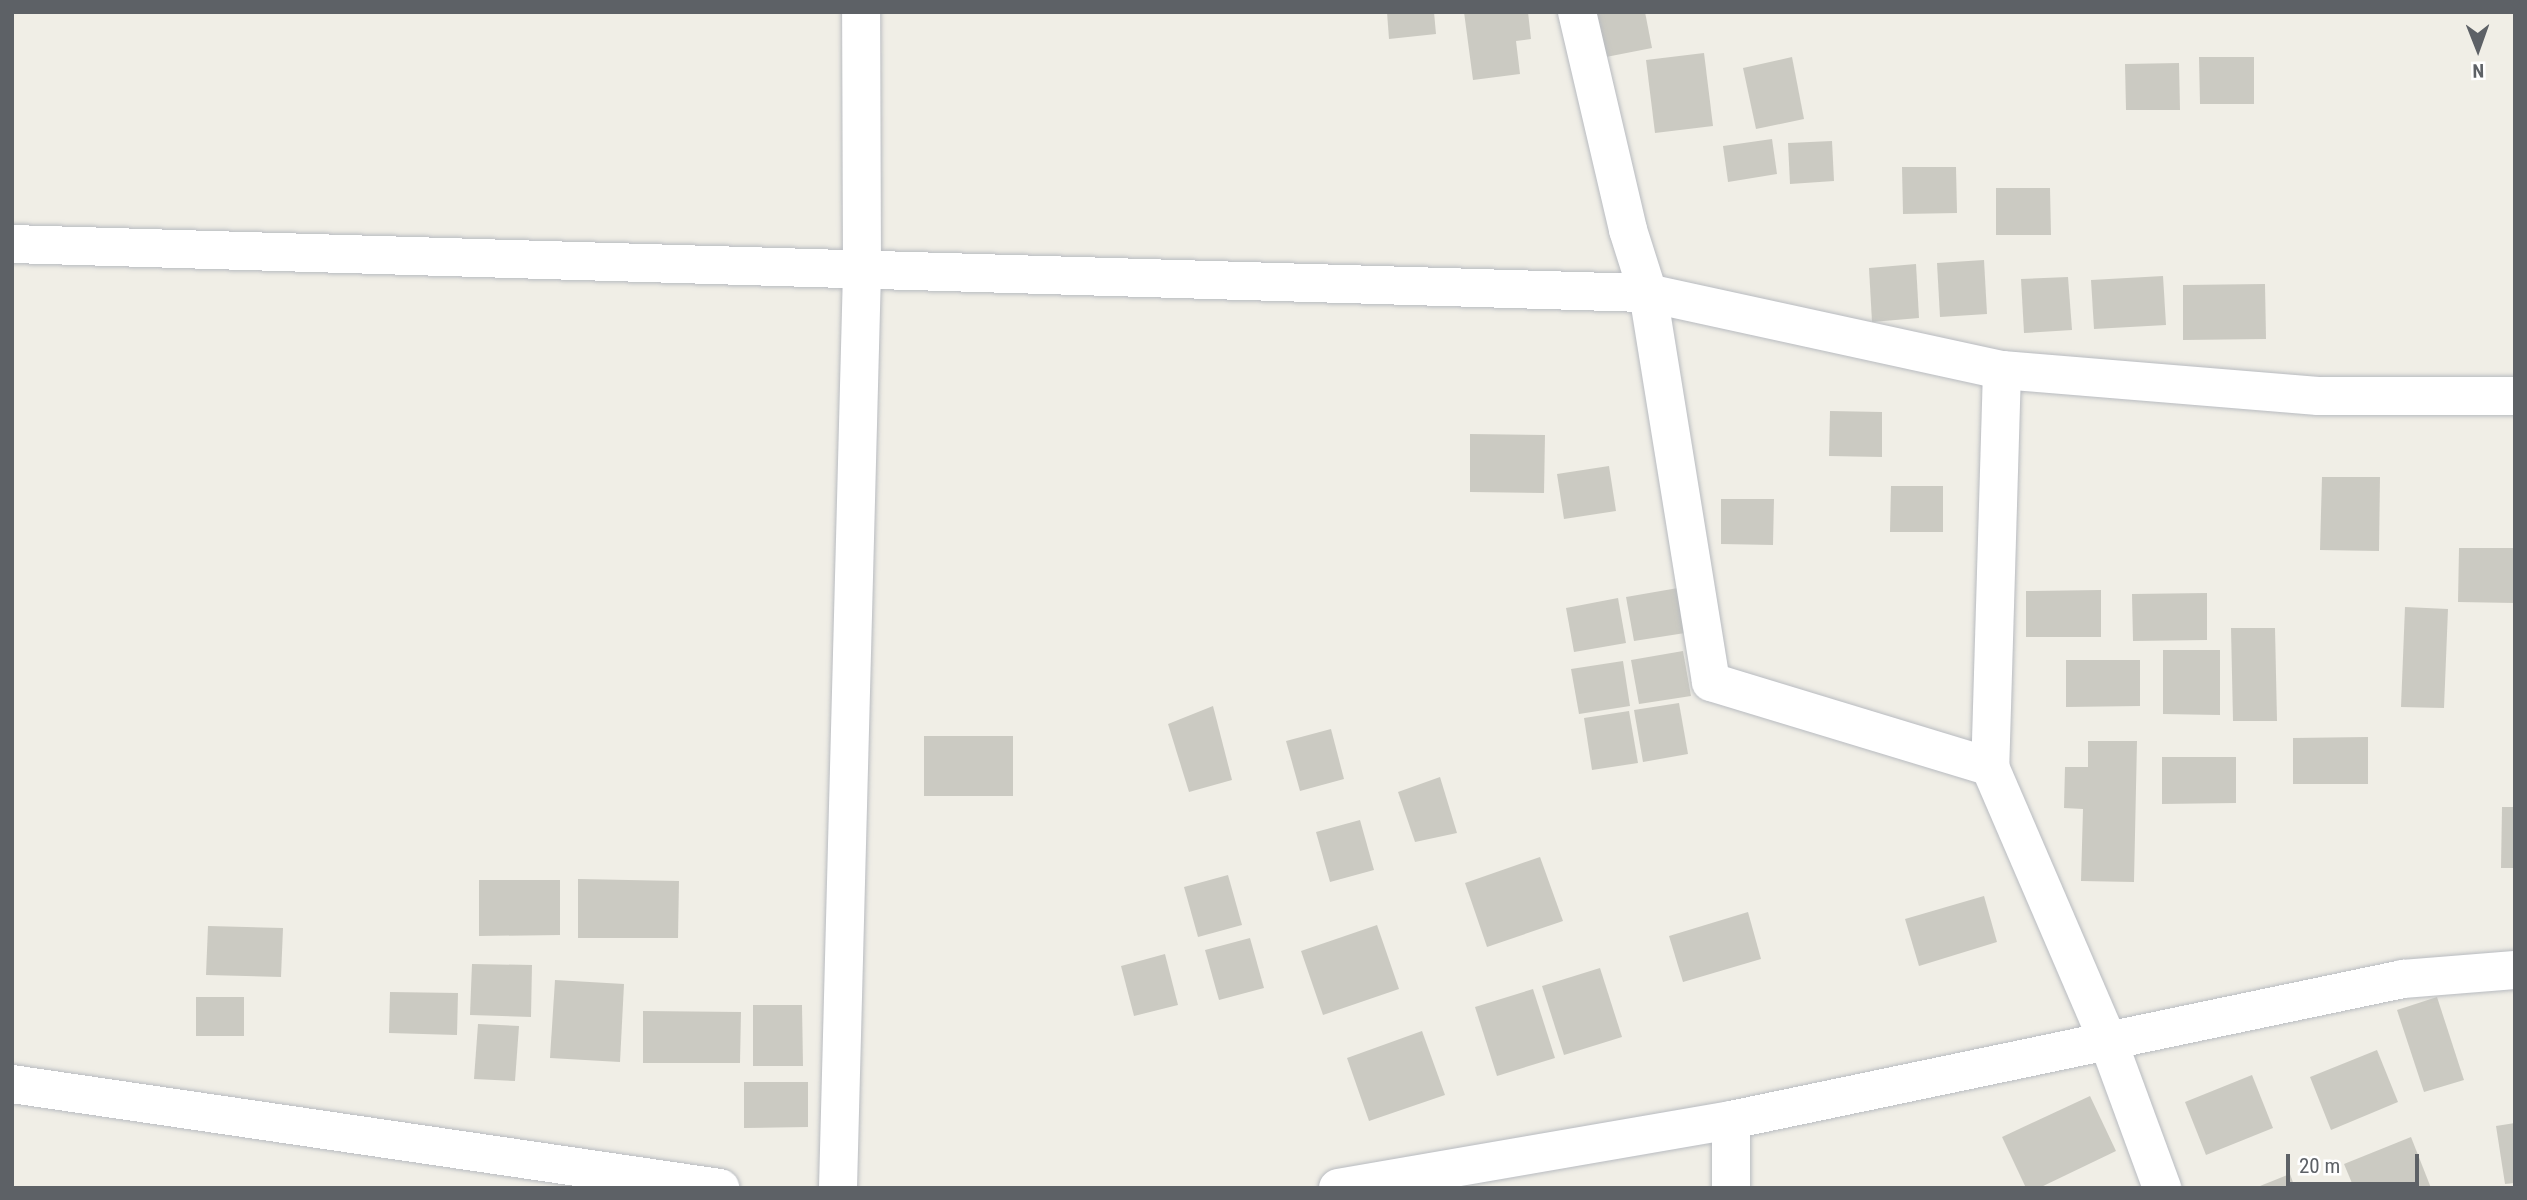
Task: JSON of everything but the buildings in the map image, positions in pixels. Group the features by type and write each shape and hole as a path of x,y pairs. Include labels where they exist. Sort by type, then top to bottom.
{"street":[{"path":"838,1188 862,270 861,12"},
{"path":"1577,12 1628,230 1648,293 1711,682 1990,768"},
{"path":"12,244 1648,293 2002,370 2319,396 2515,396"},
{"path":"2002,370 1990,768 2108,1041 2162,1188"},
{"path":"1338,1188 1731,1120 2403,979 2515,970"},
{"path":"12,1084 720,1188"},
{"path":"1731,1120 1731,1188"}]}
